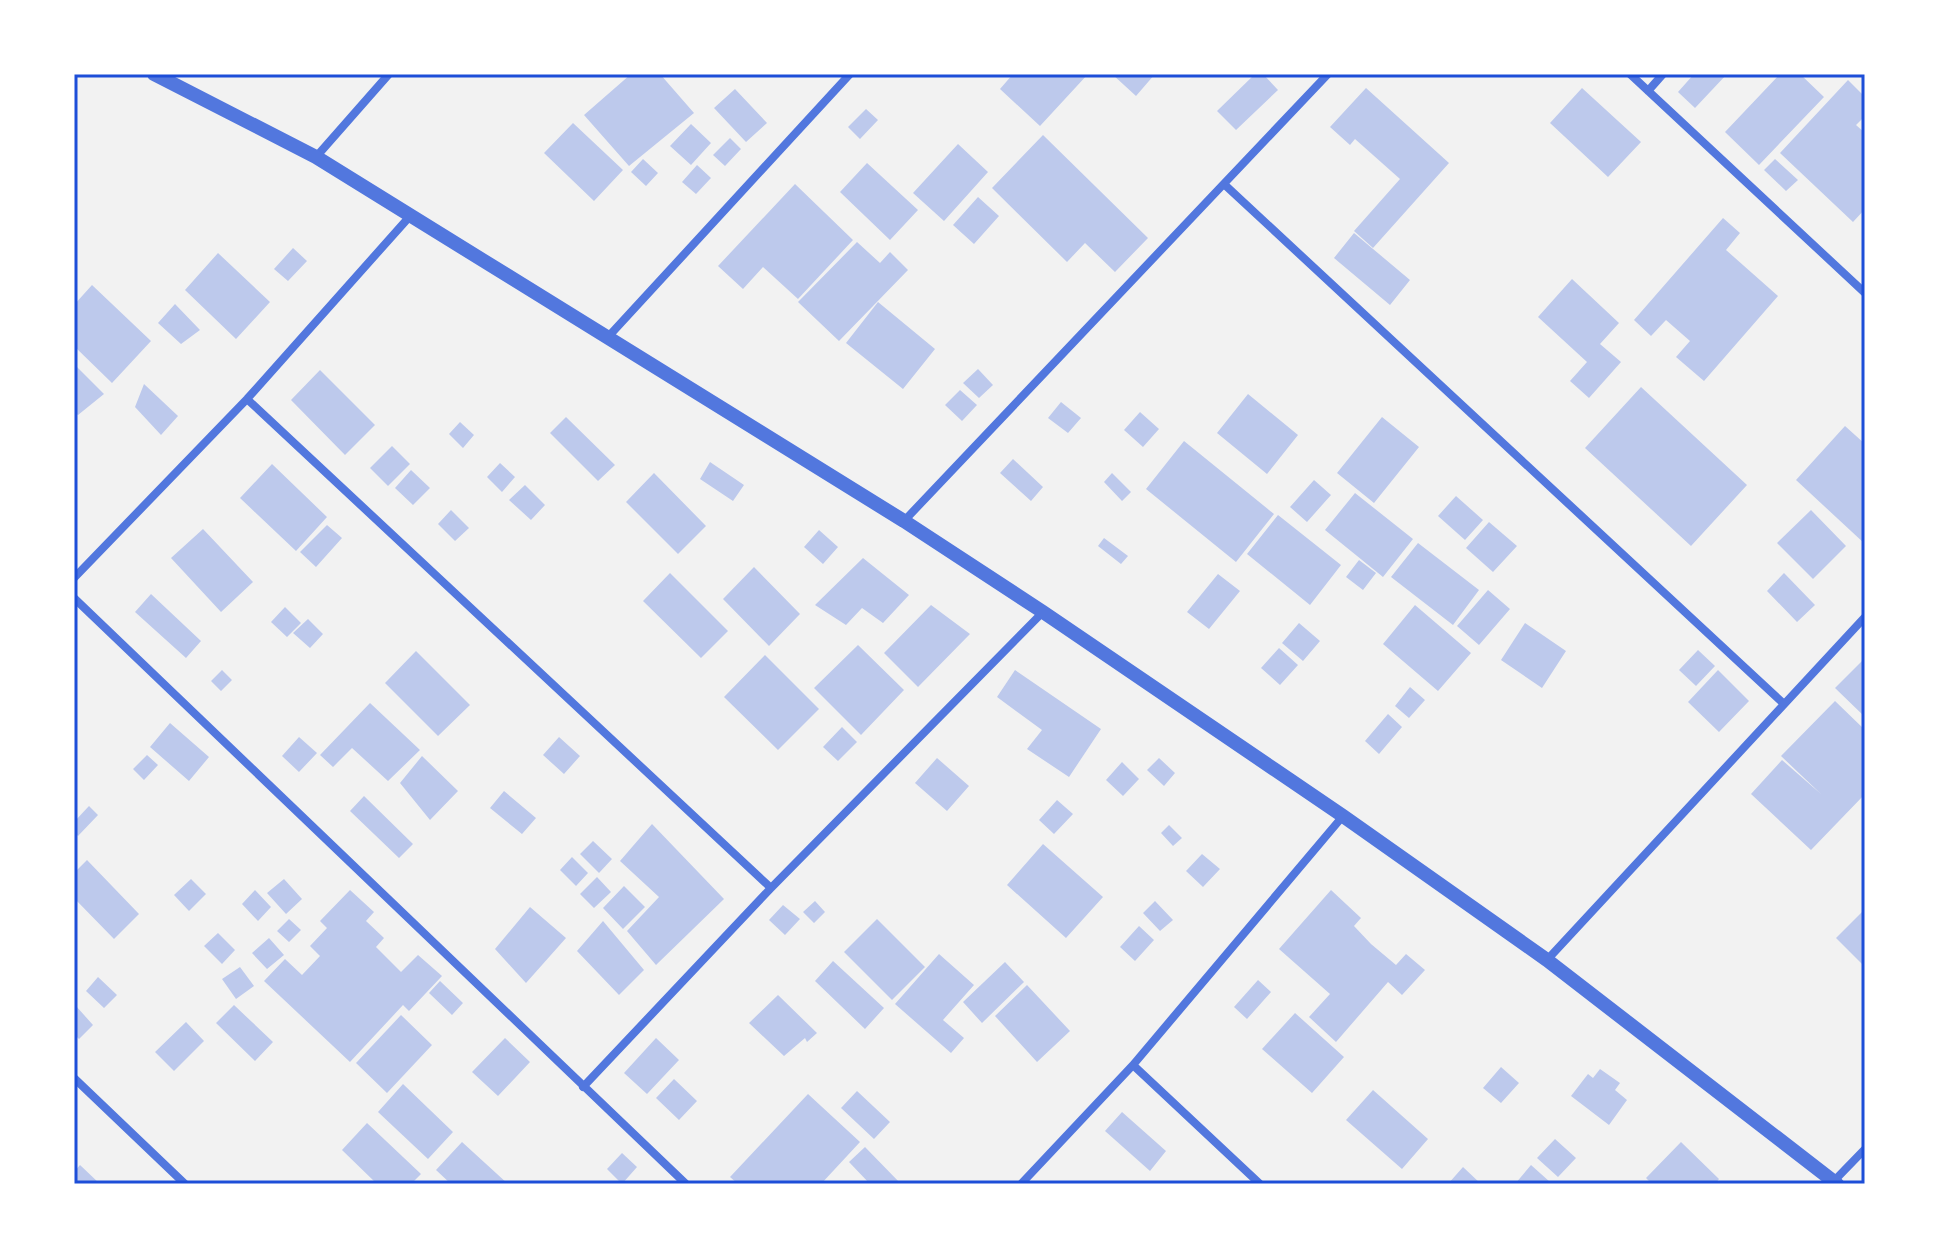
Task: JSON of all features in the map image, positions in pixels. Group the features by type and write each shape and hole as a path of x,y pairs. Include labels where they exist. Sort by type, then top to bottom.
{"street":[{"path":"154,74 316,157 904,521 1043,612 1343,816 1547,960 1834,1183 1865,1149"},
{"path":"316,157 389,74"},
{"path":"608,337 850,74"},
{"path":"904,521 1328,74"},
{"path":"1630,74 1865,293"},
{"path":"1648,91 1663,74"},
{"path":"1225,185 1784,704"},
{"path":"74,578 247,399 411,215"},
{"path":"247,399 771,888"},
{"path":"74,598 686,1184"},
{"path":"583,1087 771,888 1043,612"},
{"path":"1547,960 1865,617"},
{"path":"1021,1184 1133,1065 1343,816"},
{"path":"1133,1065 1260,1184"},
{"path":"74,1078 185,1184"}],"building":[{"path":"631,74 660,74 694,113 629,166 584,115"},
{"path":"1013,74 1088,74 1040,126 1000,89"},
{"path":"1112,74 1155,74 1136,96"},
{"path":"1255,74 1263,74 1278,90 1236,130 1217,111"},
{"path":"1694,74 1727,74 1695,108 1678,92"},
{"path":"1780,74 1800,74 1824,97 1759,165 1725,132"},
{"path":"1848,80 1865,97 1865,116 1856,125 1865,133 1865,209 1853,222 1780,153"},
{"path":"1366,88 1449,163 1373,248 1354,231 1400,179 1355,139 1350,145 1330,127"},
{"path":"1582,88 1641,142 1608,177 1550,123"},
{"path":"735,89 767,123 746,142 714,108"},
{"path":"866,109 878,120 860,139 848,127"},
{"path":"573,123 623,170 594,201 544,153"},
{"path":"691,124 711,143 691,165 670,146"},
{"path":"1043,135 1148,238 1115,272 1085,243 1067,262 992,188"},
{"path":"730,138 741,149 725,166 713,155"},
{"path":"958,144 988,172 944,221 913,193"},
{"path":"643,159 658,173 646,186 631,172"},
{"path":"1775,159 1798,180 1786,191 1764,170"},
{"path":"867,163 918,210 890,240 840,192"},
{"path":"697,165 711,178 696,194 682,182"},
{"path":"795,184 853,240 798,299 763,267 743,289 718,266"},
{"path":"978,197 999,216 974,244 953,225"},
{"path":"1723,218 1740,233 1726,250 1778,296 1704,381 1676,357 1690,341 1666,320 1651,336 1634,320"},
{"path":"1354,233 1410,280 1390,305 1334,258"},
{"path":"857,242 880,263 890,252 908,270 839,341 798,302"},
{"path":"293,248 307,261 288,281 274,269"},
{"path":"218,253 270,302 236,339 185,290"},
{"path":"1572,279 1619,323 1600,344 1621,362 1589,398 1570,381 1587,362 1538,317"},
{"path":"92,285 151,341 112,383 74,346 74,305"},
{"path":"878,302 935,349 903,389 846,343"},
{"path":"175,304 200,330 181,344 158,323"},
{"path":"74,364 104,394 78,415 74,412"},
{"path":"978,369 993,385 979,398 963,383"},
{"path":"320,370 375,425 345,455 291,400"},
{"path":"144,384 178,416 161,435 135,407"},
{"path":"1641,387 1747,485 1691,546 1585,448"},
{"path":"960,390 977,405 962,421 945,405"},
{"path":"1248,394 1298,435 1267,474 1217,433"},
{"path":"1061,402 1081,418 1068,433 1048,418"},
{"path":"1140,412 1159,429 1143,447 1124,430"},
{"path":"566,417 615,465 598,481 550,433"},
{"path":"1382,417 1419,447 1374,503 1337,473"},
{"path":"460,422 474,435 463,448 449,434"},
{"path":"1845,426 1865,444 1865,544 1796,480"},
{"path":"1184,441 1274,514 1236,562 1146,489"},
{"path":"392,446 410,464 388,486 370,468"},
{"path":"1013,459 1043,487 1031,501 1000,473"},
{"path":"710,462 744,485 733,501 700,479"},
{"path":"500,463 515,477 502,492 487,477"},
{"path":"272,464 327,517 296,551 240,498"},
{"path":"411,470 430,488 413,505 395,488"},
{"path":"654,473 706,526 678,554 626,502"},
{"path":"1112,473 1131,492 1122,501 1104,482"},
{"path":"1314,480 1331,495 1307,522 1290,507"},
{"path":"525,485 545,505 531,520 509,500"},
{"path":"1355,493 1413,539 1383,577 1325,530"},
{"path":"1456,496 1483,520 1465,540 1438,516"},
{"path":"451,510 469,528 455,541 438,524"},
{"path":"1811,510 1846,546 1813,579 1777,543"},
{"path":"1278,515 1341,565 1310,605 1247,554"},
{"path":"1489,522 1517,546 1493,572 1466,548"},
{"path":"327,525 342,538 316,567 300,552"},
{"path":"203,529 253,582 221,612 171,558"},
{"path":"819,530 838,547 823,564 804,547"},
{"path":"1104,538 1128,556 1121,564 1098,546"},
{"path":"1418,543 1479,590 1453,625 1391,577"},
{"path":"863,558 909,595 883,623 862,608 846,625 815,605"},
{"path":"1359,560 1376,573 1363,590 1346,577"},
{"path":"754,567 800,614 769,646 723,599"},
{"path":"670,573 728,631 701,658 643,601"},
{"path":"1784,573 1815,605 1797,622 1767,591"},
{"path":"1218,574 1240,591 1209,629 1187,612"},
{"path":"1488,590 1510,609 1479,645 1457,626"},
{"path":"151,594 201,641 186,658 135,612"},
{"path":"931,605 970,634 918,687 884,653"},
{"path":"1415,605 1471,653 1438,691 1383,644"},
{"path":"285,607 301,623 287,637 271,622"},
{"path":"308,619 323,634 310,648 293,633"},
{"path":"1299,623 1320,641 1303,661 1282,643"},
{"path":"1525,623 1566,651 1542,688 1501,660"},
{"path":"858,645 904,690 861,735 814,688"},
{"path":"1279,648 1298,665 1280,685 1261,668"},
{"path":"1698,650 1715,666 1696,686 1679,670"},
{"path":"416,651 470,705 438,736 385,683"},
{"path":"765,655 819,709 778,750 724,697"},
{"path":"1865,658 1865,717 1835,688"},
{"path":"222,670 232,680 221,691 211,681"},
{"path":"1015,670 1101,729 1069,777 1027,749 1042,730 997,697"},
{"path":"1718,670 1749,701 1719,732 1688,702"},
{"path":"1410,687 1425,700 1409,718 1395,706"},
{"path":"1835,701 1865,730 1865,794 1811,850 1751,794 1782,760 1821,794 1781,756"},
{"path":"370,703 420,750 388,781 352,748 333,767 320,755"},
{"path":"1388,714 1402,727 1379,754 1365,741"},
{"path":"170,723 209,757 189,781 150,747"},
{"path":"842,727 857,742 838,761 823,747"},
{"path":"299,737 317,753 299,772 282,756"},
{"path":"559,737 580,756 564,774 543,755"},
{"path":"147,755 158,765 144,780 133,769"},
{"path":"422,756 458,791 430,820 400,783"},
{"path":"937,758 969,786 947,811 915,783"},
{"path":"1159,758 1175,773 1164,786 1147,770"},
{"path":"1122,762 1139,779 1123,796 1106,780"},
{"path":"504,791 536,818 522,834 490,808"},
{"path":"364,796 413,844 399,858 350,811"},
{"path":"1057,800 1073,814 1054,834 1039,820"},
{"path":"89,806 98,815 78,836 74,832 74,822"},
{"path":"652,824 724,899 656,965 627,931 659,897 620,861"},
{"path":"1169,825 1182,838 1173,846 1161,833"},
{"path":"593,841 612,859 599,873 580,854"},
{"path":"1043,844 1103,897 1066,938 1007,885"},
{"path":"1202,854 1220,869 1203,887 1186,871"},
{"path":"572,857 588,873 576,886 560,870"},
{"path":"87,860 139,914 114,939 74,898 74,873"},
{"path":"597,877 611,892 594,908 580,894"},
{"path":"191,879 206,894 189,911 174,895"},
{"path":"284,879 302,899 286,914 267,893"},
{"path":"624,886 645,907 623,929 603,908"},
{"path":"255,890 271,907 258,921 242,904"},
{"path":"350,890 374,912 366,921 384,938 376,947 401,972 418,955 442,976 409,1011 403,1005 350,1062 264,981 285,959 302,975 320,956 310,946 327,928 320,921"},
{"path":"1331,890 1361,918 1354,926 1371,944 1396,965 1406,954 1425,970 1402,995 1388,982 1336,1042 1309,1017 1330,994 1279,949"},
{"path":"815,901 825,912 814,923 803,912"},
{"path":"1155,901 1173,920 1160,931 1143,913"},
{"path":"783,905 800,919 785,935 769,920"},
{"path":"530,907 566,938 526,983 495,949"},
{"path":"1865,909 1865,967 1836,938"},
{"path":"289,919 301,930 289,942 277,931"},
{"path":"877,919 925,967 892,1000 844,952"},
{"path":"603,921 644,970 619,995 577,951"},
{"path":"1139,926 1154,940 1135,961 1120,947"},
{"path":"218,933 235,950 222,964 204,946"},
{"path":"269,938 284,955 267,969 252,953"},
{"path":"939,954 974,985 943,1020 964,1038 951,1053 895,1004"},
{"path":"833,961 884,1008 865,1029 815,981"},
{"path":"1005,962 1024,982 982,1023 963,1002"},
{"path":"240,967 254,986 236,999 222,979"},
{"path":"98,977 117,995 104,1008 86,991"},
{"path":"1258,980 1271,992 1247,1019 1234,1007"},
{"path":"440,981 463,1003 452,1015 429,993"},
{"path":"1027,985 1070,1031 1037,1062 995,1016"},
{"path":"778,995 817,1033 807,1042 805,1038 784,1056 749,1023"},
{"path":"234,1005 273,1042 255,1061 216,1023"},
{"path":"76,1006 93,1025 79,1039 74,1034"},
{"path":"1295,1013 1344,1057 1312,1093 1262,1049"},
{"path":"401,1015 432,1045 387,1093 356,1063"},
{"path":"186,1022 204,1041 174,1071 155,1052"},
{"path":"505,1038 530,1062 498,1096 472,1072"},
{"path":"656,1038 679,1060 647,1094 624,1073"},
{"path":"1501,1067 1519,1083 1501,1103 1483,1088"},
{"path":"1600,1069 1620,1083 1615,1090 1627,1100 1609,1125 1571,1096 1588,1074 1593,1078"},
{"path":"674,1079 697,1101 679,1120 656,1098"},
{"path":"403,1084 453,1132 428,1159 378,1112"},
{"path":"1373,1090 1428,1139 1402,1169 1346,1120"},
{"path":"857,1091 890,1122 874,1139 841,1108"},
{"path":"808,1094 860,1142 821,1184 738,1184 730,1177"},
{"path":"1122,1112 1166,1151 1150,1171 1105,1131"},
{"path":"367,1123 421,1174 411,1184 377,1184 342,1150"},
{"path":"1555,1139 1576,1158 1558,1177 1537,1158"},
{"path":"462,1142 508,1184 451,1184 436,1170"},
{"path":"1681,1142 1719,1179 1715,1184 1652,1184 1646,1178"},
{"path":"865,1147 901,1184 870,1184 849,1162"},
{"path":"622,1153 637,1167 622,1184 607,1169"},
{"path":"80,1165 100,1184 74,1184 74,1172"},
{"path":"1531,1165 1550,1182 1548,1184 1515,1184"},
{"path":"1463,1167 1481,1184 1448,1184"}]}
